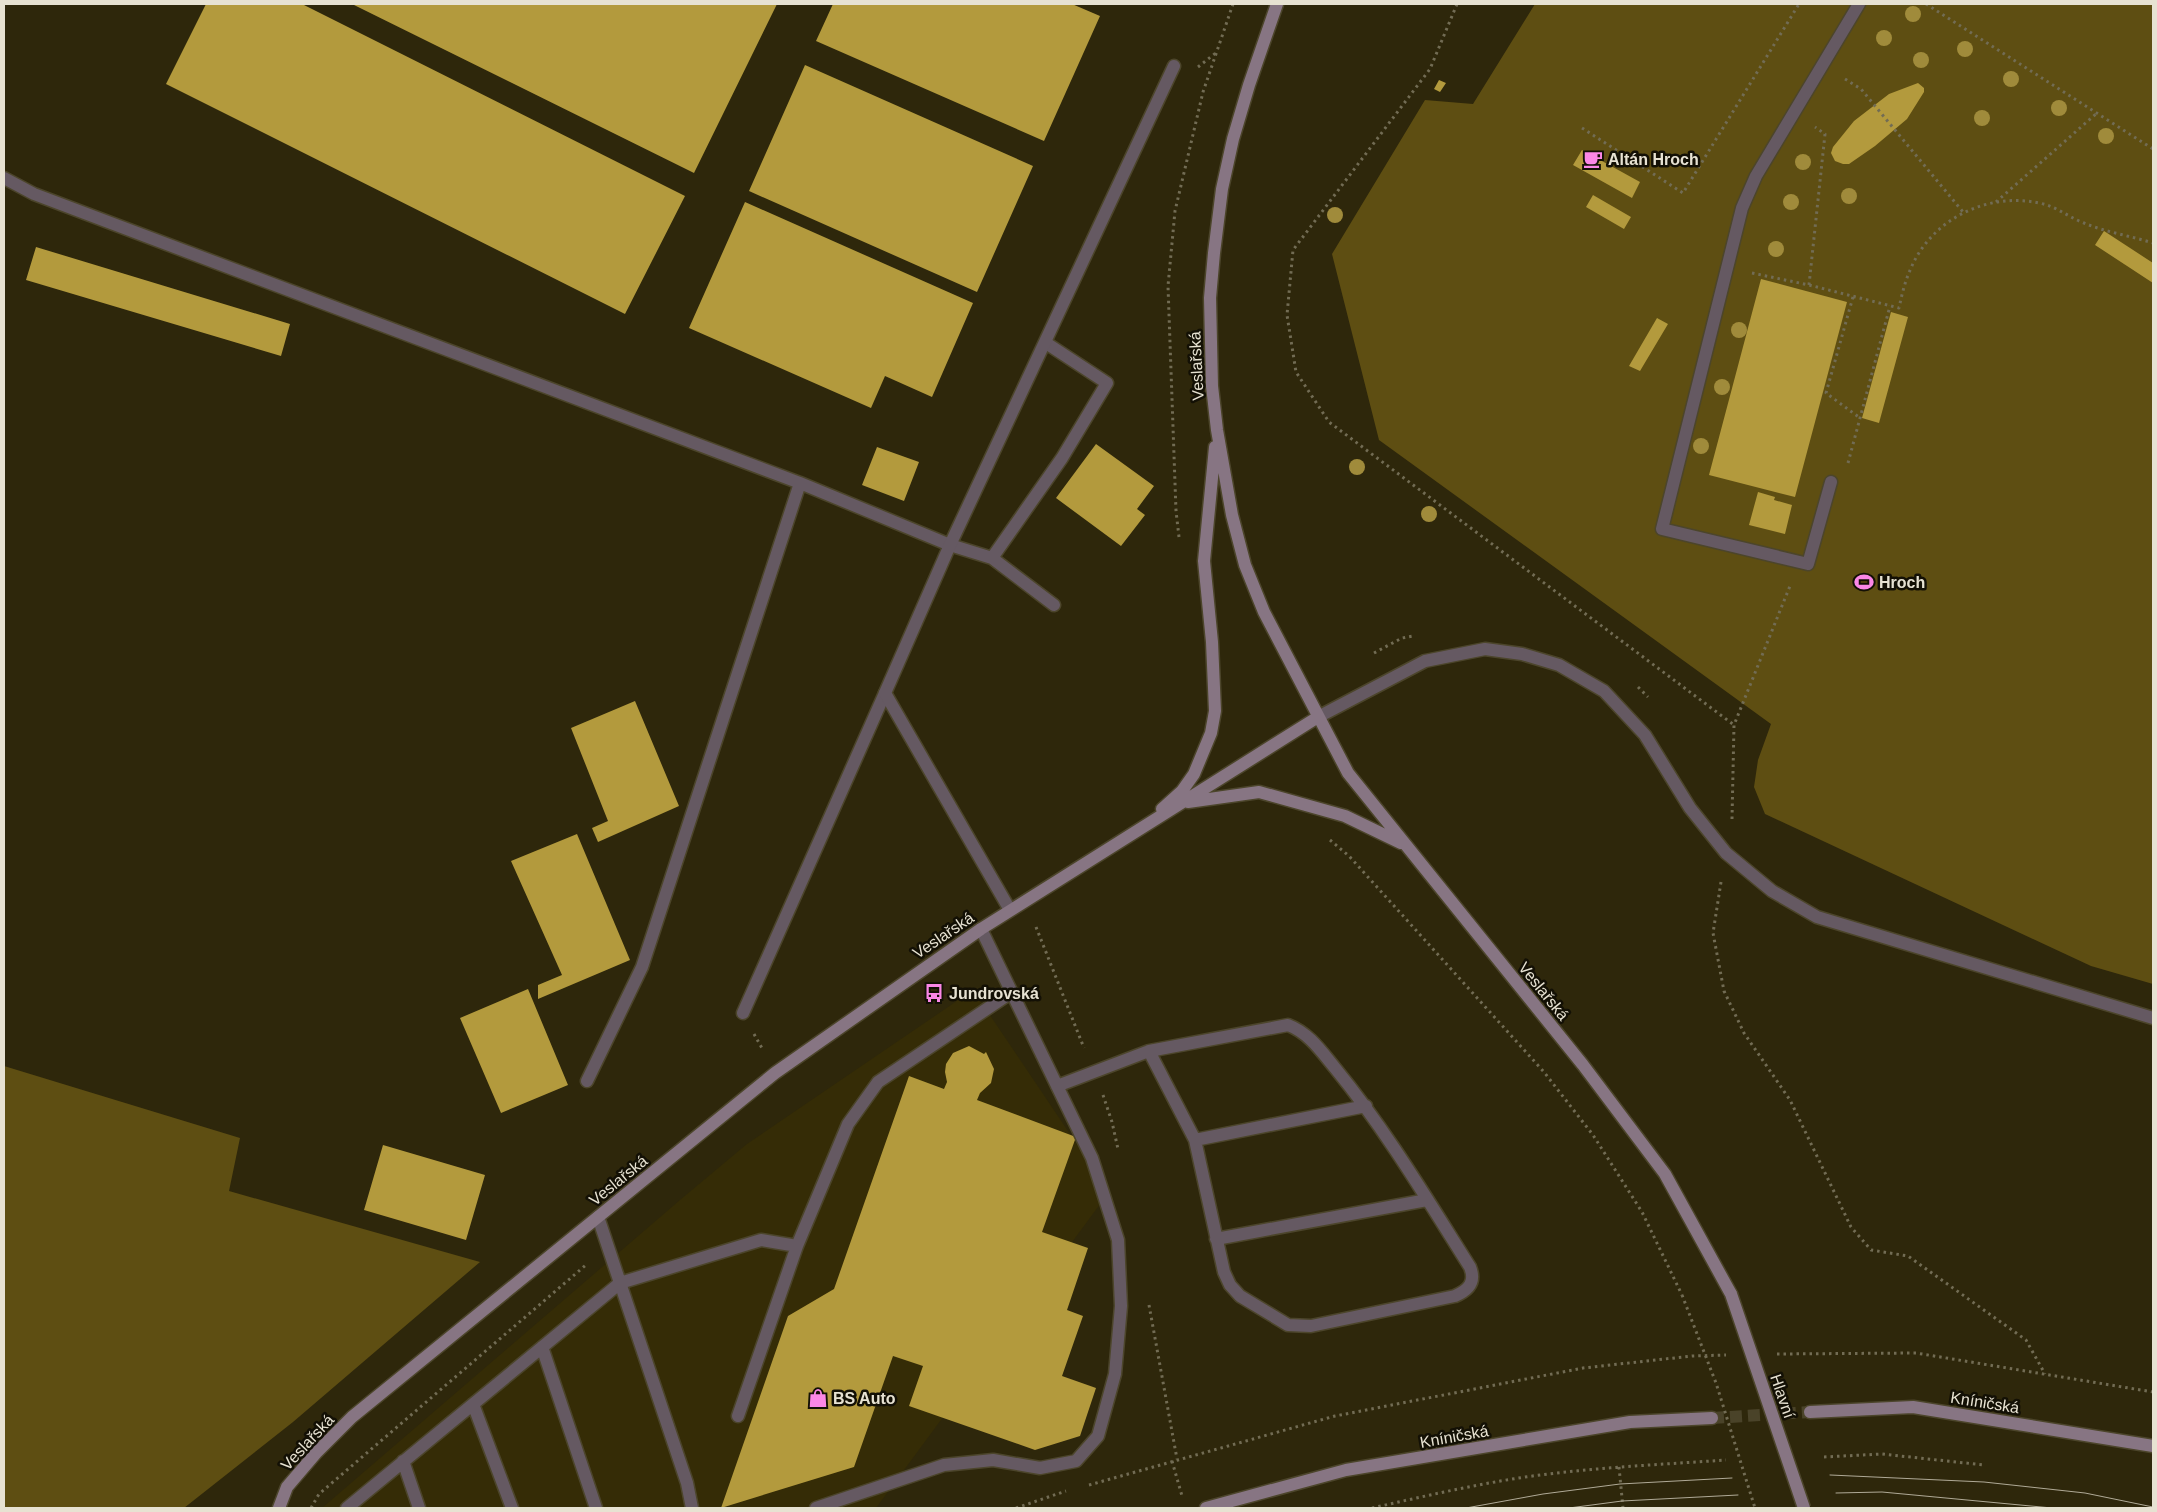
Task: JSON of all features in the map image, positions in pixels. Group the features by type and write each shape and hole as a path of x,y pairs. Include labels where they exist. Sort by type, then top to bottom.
{"street":[{"name":"Veslařská","path":"1277,4 1252,76 1234,139 1220,207 1210,307 1212,386 1217,430 1232,515 1246,565 1264,612 1348,773 1583,1064 1664,1174 1732,1294"},
{"path":"1831,482 1808,564 1662,529 1742,208 1756,176 1859,4"},
{"path":"742,1013 950,545 1174,66"},
{"path":"4,178 34,194 800,483 950,545 992,558 1054,605"},
{"path":"992,558 1062,458 1107,382 1046,343"},
{"path":"1141,828 1182,791 1194,774 1211,733 1215,710 1214,672 1204,561 1217,430"},
{"path":"587,1080 642,966 800,483"},
{"path":"1318,717 1387,679 1425,661 1485,649 1522,654 1559,665 1604,691 1645,735 1690,808 1726,852 1772,892 1817,917 2153,1018"},
{"path":"885,693 1010,910"},
{"name":"Veslařská","path":"280,1508 287,1488 316,1453 352,1417 775,1073 981,929 1318,717"},
{"path":"1183,802 1259,792 1345,816 1404,844"},
{"path":"816,1508 944,1465 993,1460 1040,1468 1076,1461 1098,1436 1116,1364 1121,1306 1118,1240 1092,1158 981,929"},
{"path":"738,1416 797,1246 848,1124 878,1082 1012,992"},
{"path":"1057,1086 1149,1051 1288,1025 1299,1028 1310,1038 1366,1106 1470,1267 1473,1274 1472,1284 1465,1292 1455,1296 1311,1326 1288,1325 1240,1296 1230,1285 1224,1272 1195,1140 1149,1051"},
{"path":"1195,1140 1366,1106"},
{"path":"1216,1239 1427,1200"},
{"path":"598,1217 687,1483 692,1508"},
{"path":"347,1508 620,1283 761,1240 797,1246"},
{"name":"Hlavní","path":"1732,1294 1804,1508"},
{"path":"542,1347 596,1508"},
{"path":"473,1404 512,1508"},
{"name":"Kníničská","path":"1810,1412 1913,1407 2153,1446"},
{"name":"Kníničská","path":"1206,1508 1346,1470 1630,1422 1712,1418"},
{"path":"403,1461 419,1508"}],"path":[{"path":"1457,4 1430,69 1293,250 1287,314 1296,372 1329,422 1734,725"},
{"path":"1582,128 1683,193 1799,4"},
{"path":"1926,4 2153,149"},
{"path":"1822,65 1861,89 1963,212"},
{"path":"1994,203 2096,113"},
{"path":"1793,114 1825,134 1809,285"},
{"path":"1727,268 1809,285 1899,308 1911,266 1920,252 1942,227 1963,212 1994,203 2010,201 2040,203 2056,208 2085,224 2153,242"},
{"path":"1853,297 1826,393 1860,418"},
{"path":"1831,482 1842,484 1890,306"},
{"path":"1727,814 1732,821 1734,725 1800,562"},
{"path":"1374,653 1402,638 1420,635"},
{"path":"1635,684 1648,698"},
{"path":"1726,852 1713,933 1724,991 1744,1033 1790,1100 1851,1227 1871,1250 1908,1256 2026,1340 2045,1375"},
{"path":"1036,927 1112,1122"},
{"path":"742,1013 775,1073"},
{"path":"311,1508 319,1494 607,1246"},
{"path":"1682,1294 1716,1383 1755,1508"},
{"path":"1792,1354 1916,1353 2153,1392"},
{"path":"1082,1487 1335,1416 1583,1368 1692,1356"},
{"path":"1824,1456 1882,1454 1984,1465"},
{"path":"1372,1508 1546,1474 1726,1460"},
{"path":"1172,1461 1182,1499"},
{"path":"1619,1467 1623,1508"},
{"path":"1016,1508 1073,1489"}],"shaded area":[{"name":"Hroch","path":"1535,4 2153,4 2153,984 2091,966 1765,814 1754,787 1758,760 1771,724 1379,440 1332,254 1425,100 1473,104"},
{"path":"973,990 1109,1192 876,1508 322,1508 747,1144"},
{"path":"4,1066 240,1138 229,1191 480,1262 293,1422 184,1508 4,1508"}],"building":[{"path":"206,4 302,4 685,196 625,314 166,84"},
{"path":"352,4 777,4 694,173"},
{"path":"833,4 1072,4 1100,16 1044,141 816,41"},
{"path":"805,65 1033,166 977,292 749,191"},
{"path":"1439,80 1446,83 1440,92 1434,89"},
{"path":"1918,83 1924,88 1924,92 1907,119 1875,146 1849,164 1835,161 1831,153 1833,147 1854,121 1889,94"},
{"path":"1582,150 1640,182 1632,198 1573,165"},
{"path":"1593,195 1631,217 1624,229 1586,207"},
{"path":"745,202 973,303 932,397 885,376 871,408 689,328"},
{"path":"2104,231 2153,263 2153,283 2095,245"},
{"path":"36,247 290,324 281,356 26,280"},
{"path":"1761,279 1847,302 1795,497 1709,475"},
{"path":"1891,312 1908,317 1879,423 1862,418"},
{"path":"1657,318 1668,324 1640,371 1629,366"},
{"path":"1096,444 1154,486 1137,509 1145,515 1121,546 1056,498"},
{"path":"877,447 919,462 904,501 862,485"},
{"path":"1758,492 1775,497 1774,500 1792,505 1785,534 1749,525"},
{"path":"635,701 679,806 598,842 592,828 608,821 571,728"},
{"path":"577,834 630,960 538,999 538,985 562,975 511,861"},
{"path":"528,989 568,1085 501,1113 460,1018"},
{"path":"969,1046 984,1054 986,1052 994,1069 991,1083 980,1093 977,1100 1076,1137 1042,1232 1088,1248 1067,1310 1083,1316 1062,1376 1096,1388 1080,1436 1035,1450 909,1406 923,1366 893,1356 854,1467 721,1508 788,1316 834,1289 909,1076 944,1089 947,1082 946,1064 953,1053"},
{"path":"383,1145 485,1175 466,1240 364,1210"}],"tunnel":[{"path":"1712,1418 1810,1412"}],"tram line":[{"path":"1830,1475 1984,1482 2085,1493 2153,1507"},
{"path":"1466,1508 1543,1494 1620,1484 1732,1478"},
{"path":"1836,1493 1882,1492 2052,1508"},
{"path":"1569,1508 1622,1501 1738,1495"}],"place":[{"name":"Altán Hroch","path":"1593,159"},
{"name":"Hroch","path":"1864,582"},
{"name":"Jundrovská","path":"934,993"},
{"name":"BS Auto","path":"818,1398"}]}
